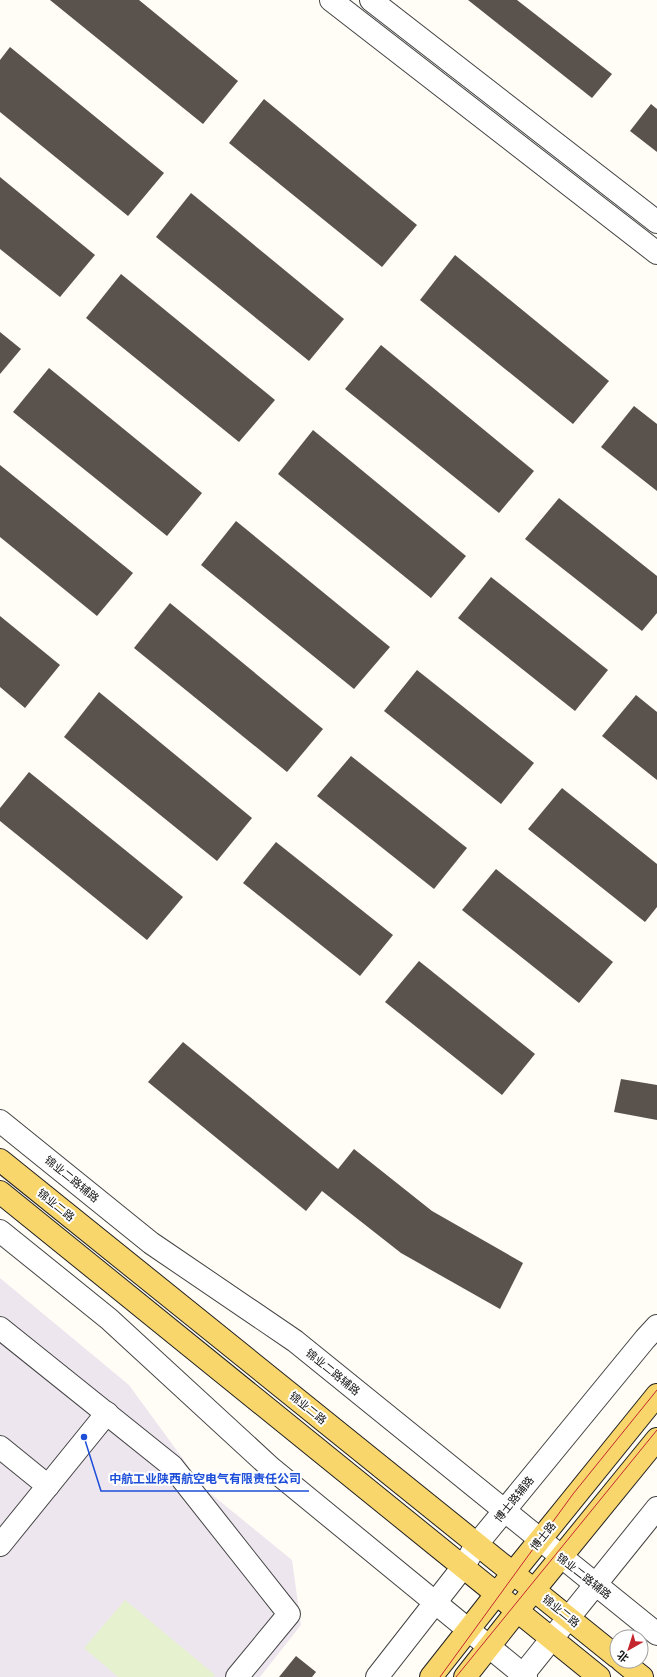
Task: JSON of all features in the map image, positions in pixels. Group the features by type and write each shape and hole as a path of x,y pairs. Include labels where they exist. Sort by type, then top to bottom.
{"main road":[{"name":"锦业二路","path":"0,1160 609,1650"},
{"path":"0,1192 599,1677"},
{"name":"博士路","path":"432,1677 513,1573 657,1396"},
{"path":"466,1677 517,1611 657,1439"},
{"path":"632,1669 642,1677"}],"street":[{"path":"331,0 657,253"},
{"path":"371,0 657,222"},
{"name":"锦业二路辅路","path":"0,1121 151,1244 295,1342 657,1634"},
{"path":"0,1231 109,1319 271,1468 490,1646 523,1676 568,1617 657,1508"},
{"name":"博士路辅路","path":"377,1677 436,1603 463,1567 477,1544 505,1512 657,1326"},
{"path":"0,1328 172,1466 289,1614 237,1677"},
{"path":"0,1545 107,1413"},
{"path":"0,1447 48,1486"}],"shaded area":[{"path":"0,1278 129,1385 205,1489 292,1560 301,1625 260,1677 0,1677"}],"green space":[{"path":"125,1600 215,1675 213,1677 118,1677 84,1648"}],"building":[{"path":"50,0 139,0 238,81 203,124"},
{"path":"468,0 517,0 612,74 592,98"},
{"path":"10,47 164,173 128,216 0,112 0,60"},
{"path":"264,99 417,225 382,267 229,143"},
{"path":"651,104 657,109 657,152 630,131"},
{"path":"0,177 95,255 60,297 0,249"},
{"path":"191,193 344,319 309,361 156,237"},
{"path":"455,255 609,381 573,424 420,300"},
{"path":"121,274 275,400 239,442 86,318"},
{"path":"0,332 21,349 0,374"},
{"path":"381,345 534,471 499,513 345,389"},
{"path":"49,368 202,493 167,536 13,412"},
{"path":"634,406 657,424 657,491 601,447"},
{"path":"313,430 466,556 431,598 278,474"},
{"path":"0,465 133,573 97,616 0,537"},
{"path":"559,498 657,576 657,613 642,631 525,539"},
{"path":"236,521 390,647 354,689 201,565"},
{"path":"491,577 608,670 575,711 458,618"},
{"path":"170,603 323,729 287,772 134,648"},
{"path":"0,616 60,665 25,708 0,687"},
{"path":"417,670 534,763 501,804 384,711"},
{"path":"99,692 252,818 217,861 64,737"},
{"path":"636,695 657,712 657,780 602,736"},
{"path":"351,756 467,848 434,889 317,796"},
{"path":"29,772 183,897 147,940 0,821 0,808"},
{"path":"562,788 657,864 657,907 645,922 528,829"},
{"path":"276,842 393,935 360,976 243,883"},
{"path":"496,869 613,962 579,1003 462,910"},
{"path":"419,961 535,1054 502,1095 385,1002"},
{"path":"183,1042 338,1169 354,1149 432,1211 523,1263 500,1309 401,1253 322,1191 306,1211 148,1082"},
{"path":"621,1079 657,1085 657,1120 614,1112"},
{"path":"296,1656 316,1672 312,1677 279,1677"}],"tram line":[{"path":"440,1677 573,1494 657,1390"},
{"path":"456,1677 657,1430"}],"place":[{"name":"中航工业陕西航空电气有限责任公司","path":"84,1437"}]}
